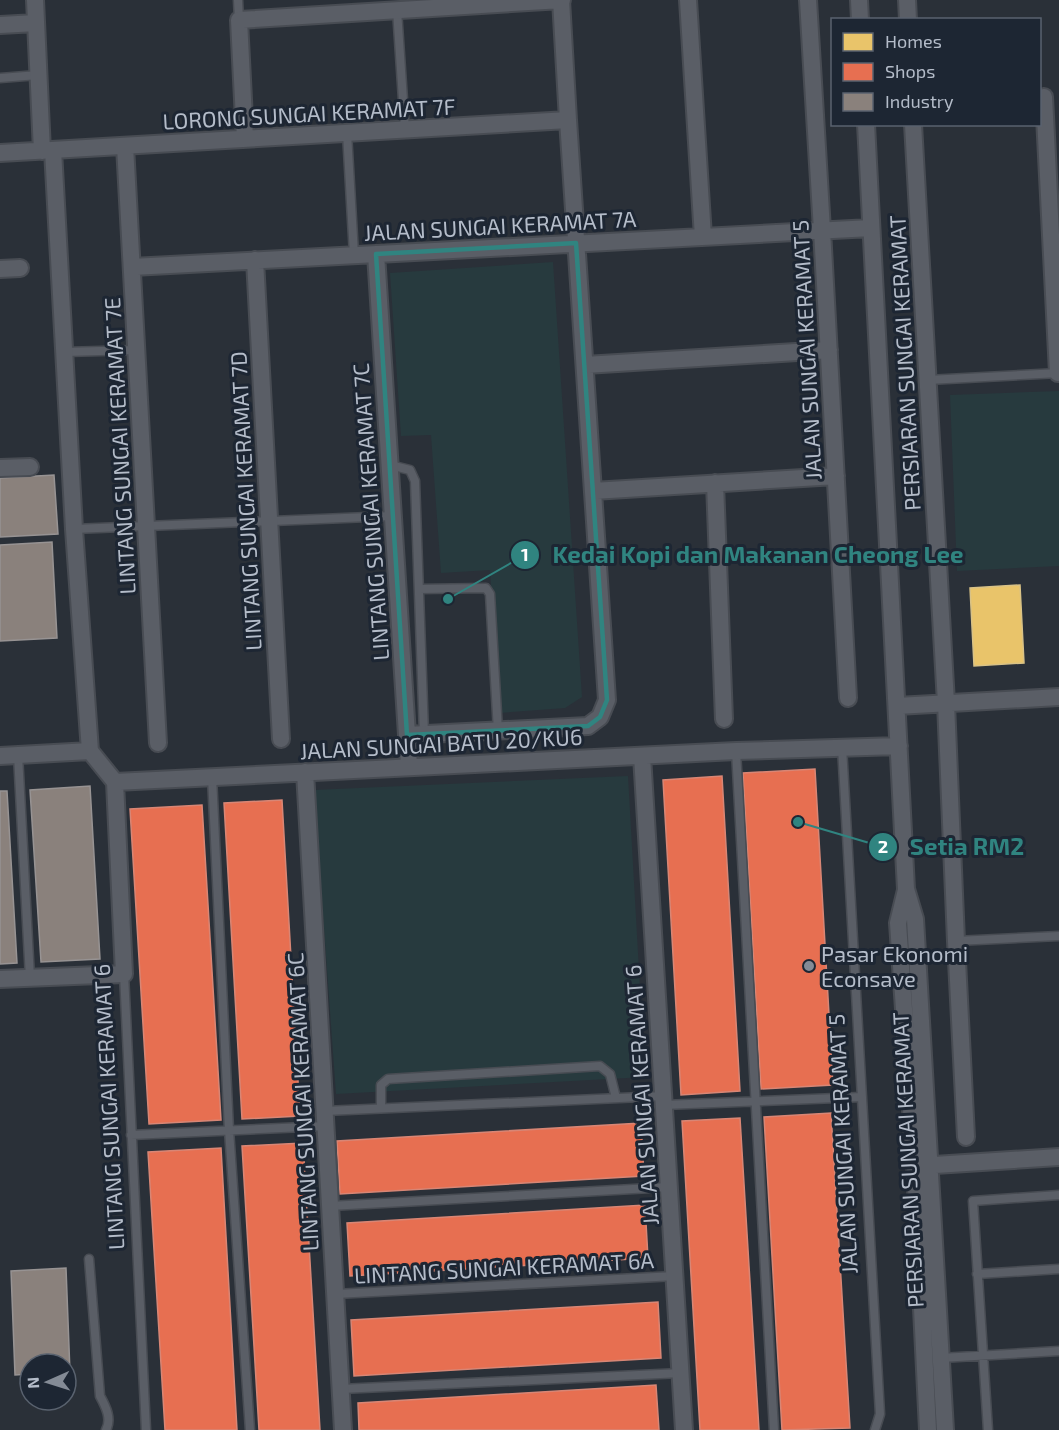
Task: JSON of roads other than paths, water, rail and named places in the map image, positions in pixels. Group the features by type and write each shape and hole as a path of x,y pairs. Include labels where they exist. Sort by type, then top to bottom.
{"street":[{"path":"35,0 38,75 47,150 64,352 90,751 115,782"},
{"path":"245,139 239,20 397,10 437,4 562,0 607,700 600,717 588,726 416,734"},
{"path":"688,0 703,237"},
{"name":"JALAN SUNGAI KERAMAT 5","path":"808,0 848,698"},
{"path":"859,0 860,18"},
{"path":"907,0 908,18"},
{"path":"0,25 36,23"},
{"path":"1047,97 1058,373"},
{"name":"LORONG SUNGAI KERAMAT 7F","path":"0,153 568,120"},
{"name":"PERSIARAN SUNGAI KERAMAT","path":"866,126 906,889 915,919 928,1430"},
{"name":"PERSIARAN SUNGAI KERAMAT","path":"913,126 946,703 966,1137"},
{"name":"LINTANG SUNGAI KERAMAT 7E","path":"125,146 158,743"},
{"name":"JALAN SUNGAI KERAMAT 7A","path":"132,267 871,228"},
{"name":"LINTANG SUNGAI KERAMAT 7C","path":"376,254 393,516 416,734 409,766"},
{"name":"LINTANG SUNGAI KERAMAT 7D","path":"255,260 281,739"},
{"path":"0,269 20,268"},
{"path":"585,364 829,350"},
{"path":"0,468 30,467"},
{"path":"593,490 836,476"},
{"path":"715,483 724,719"},
{"path":"897,706 1059,697"},
{"name":"JALAN SUNGAI BATU 20/KU6","path":"115,782 735,751 899,746"},
{"path":"0,756 90,751"},
{"name":"JALAN SUNGAI KERAMAT 6","path":"642,756 684,1430"},
{"name":"LINTANG SUNGAI KERAMAT 6C","path":"305,772 344,1430"},
{"name":"LINTANG SUNGAI KERAMAT 6","path":"115,782 124,974"},
{"path":"0,979 124,974"},
{"path":"922,1165 1059,1157"},
{"name":"PERSIARAN SUNGAI KERAMAT","path":"922,1165 941,1358 945,1430"}],"lane":[{"path":"238,0 239,20"},
{"path":"397,10 405,130"},
{"path":"0,78 38,75"},
{"path":"346,133 354,255"},
{"path":"64,352 137,350"},
{"path":"928,380 1058,373"},
{"path":"390,465 410,470 415,481 419,589 416,734"},
{"path":"74,529 393,516"},
{"path":"419,589 486,588 490,594 498,731"},
{"name":"JALAN SUNGAI KERAMAT 5","path":"842,747 880,1414 875,1430"},
{"path":"735,751 774,1430"},
{"path":"18,755 30,978"},
{"path":"212,777 229,1130 250,1430"},
{"path":"956,941 1059,936"},
{"name":"LINTANG SUNGAI KERAMAT 6","path":"124,974 146,1430"},
{"path":"381,1108 381,1084 388,1079 600,1066 610,1074 616,1098"},
{"path":"131,1135 229,1130 325,1118 381,1108 616,1098 756,1102 862,1097"},
{"path":"330,1206 669,1187"},
{"path":"988,1430 973,1201 1059,1195"},
{"path":"89,1259 100,1396 108,1415 106,1430"},
{"path":"977,1274 1059,1269"},
{"name":"LINTANG SUNGAI KERAMAT 6A","path":"336,1294 675,1276"},
{"path":"941,1358 1059,1350"},
{"path":"341,1389 681,1372"}],"place":[{"name":"Kedai Kopi dan Makanan Cheong Lee","path":"448,599"},
{"name":"Setia RM2","path":"798,822"},
{"name":"Pasar Ekonomi Econsave","path":"809,966"}]}
